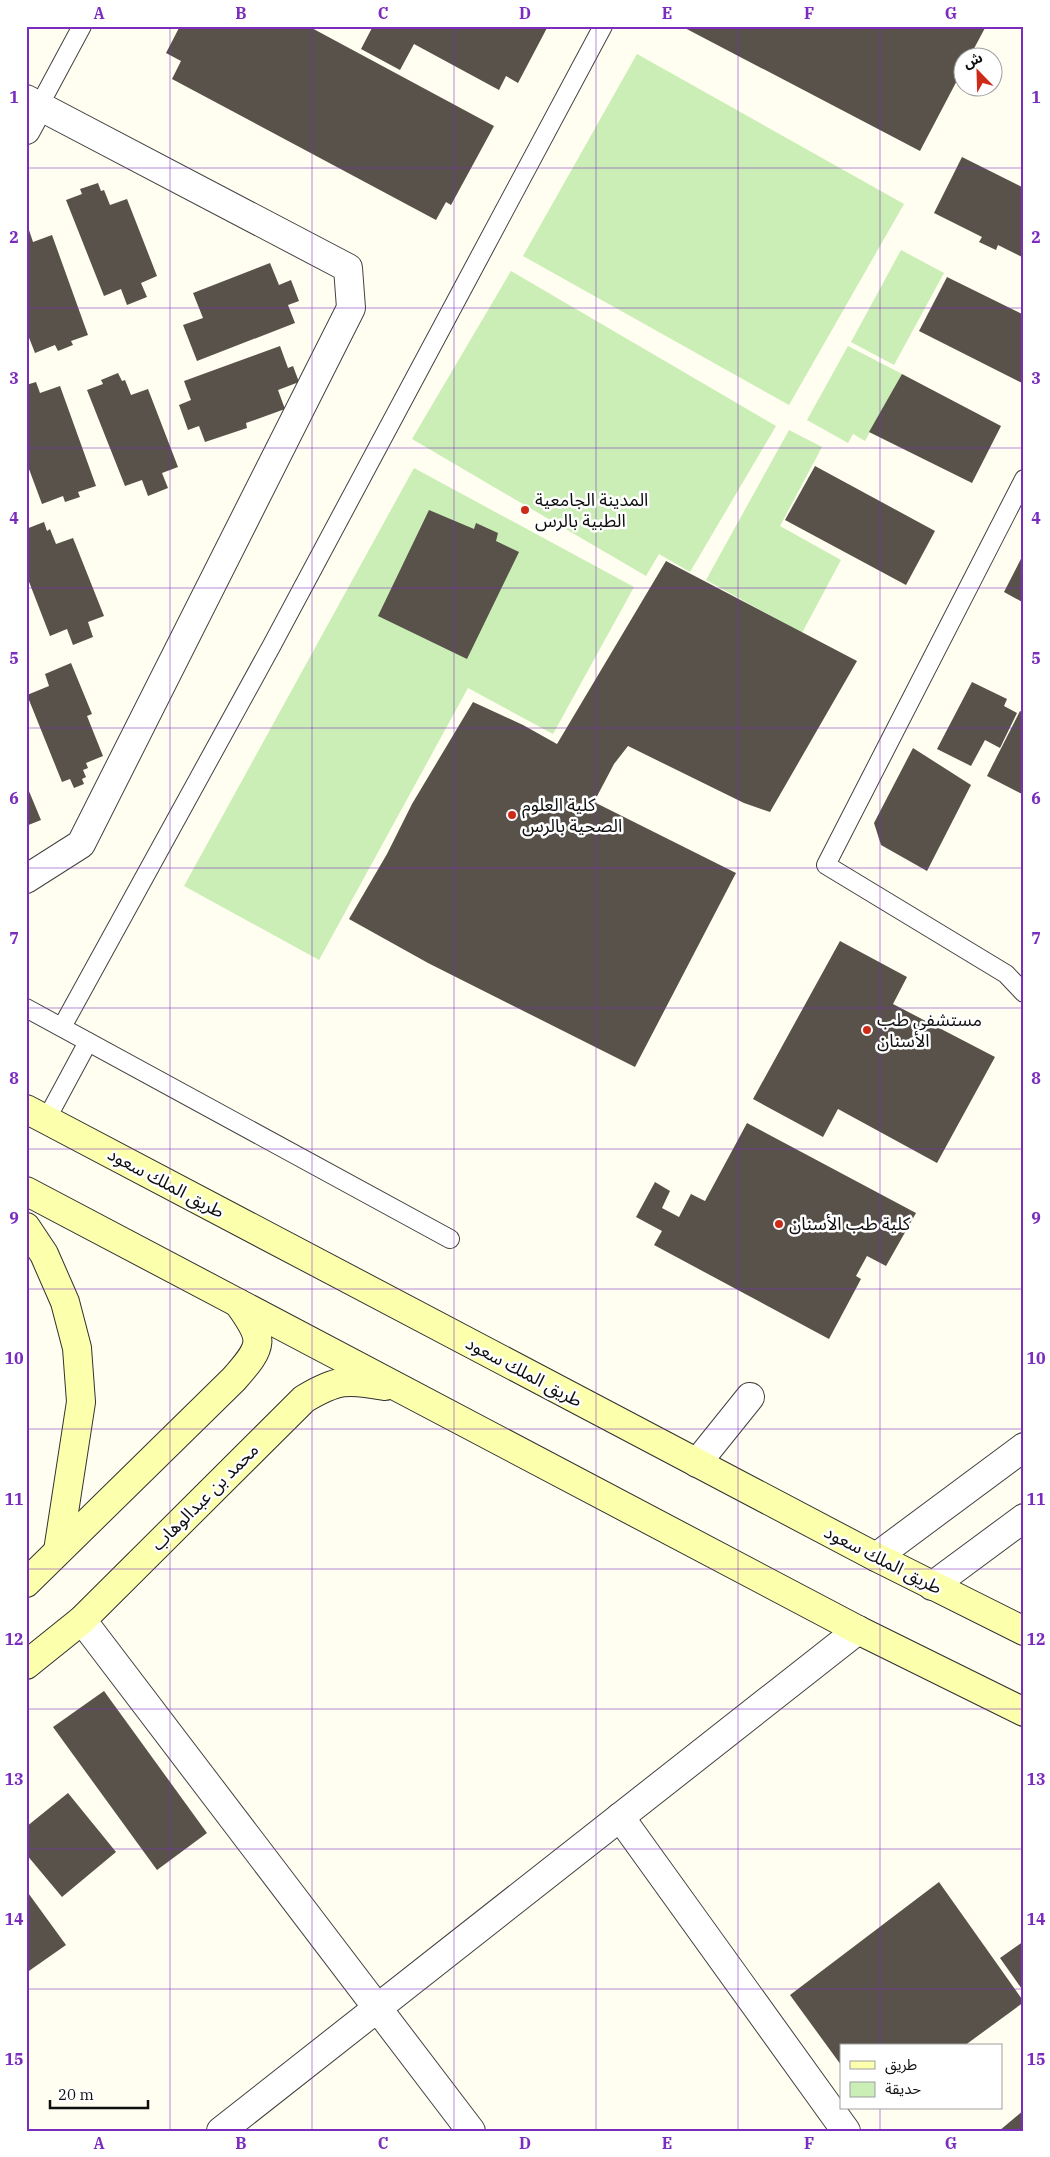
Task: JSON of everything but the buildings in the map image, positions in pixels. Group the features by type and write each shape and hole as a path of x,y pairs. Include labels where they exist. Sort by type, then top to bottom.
{"street":[{"path":"26,130 33,103 348,268 351,308 82,844 26,879"},
{"name":"طريق الملك سعود","path":"36,1114 876,1557 1024,1631"},
{"path":"26,1191 858,1630 1024,1712"},
{"path":"26,1227 44,1254 65,1302 77,1348 81,1402 58,1551"},
{"path":"26,1583 234,1379 254,1356 258,1341 254,1324 238,1303"},
{"name":"محمد بن عبدالوهاب","path":"26,1665 82,1620 304,1399 326,1385 356,1380 405,1390"},
{"path":"697,1463 750,1397"},
{"path":"876,1557 1024,1447"},
{"path":"932,1586 1024,1518"},
{"path":"82,1620 470,2131"},
{"path":"221,2131 858,1630"},
{"path":"620,1817 846,2131"}],"lane":[{"path":"33,103 82,26"},
{"path":"62,1027 272,645 603,26"},
{"path":"1024,479 826,865 1006,974 1024,993"},
{"path":"26,1008 450,1239"},
{"path":"36,1114 88,1042"}],"green space":[{"path":"637,54 904,204 789,405 523,256"},
{"path":"901,250 944,273 894,365 851,342"},
{"path":"511,271 776,426 690,572 659,554 646,576 412,439"},
{"path":"848,346 902,374 865,441 853,434 848,443 807,420"},
{"path":"789,430 822,447 780,526 841,560 802,633 706,580"},
{"path":"414,468 634,587 553,734 468,688 319,960 184,886"}],"place":[{"name":"المدينة الجامعية الطبية بالرس","path":"525,510"},
{"name":"كلية العلوم الصحية بالرس","path":"512,815"},
{"name":"مستشفى طب الأسنان","path":"867,1030"},
{"name":"كلية طب الأسنان","path":"779,1224"}]}
